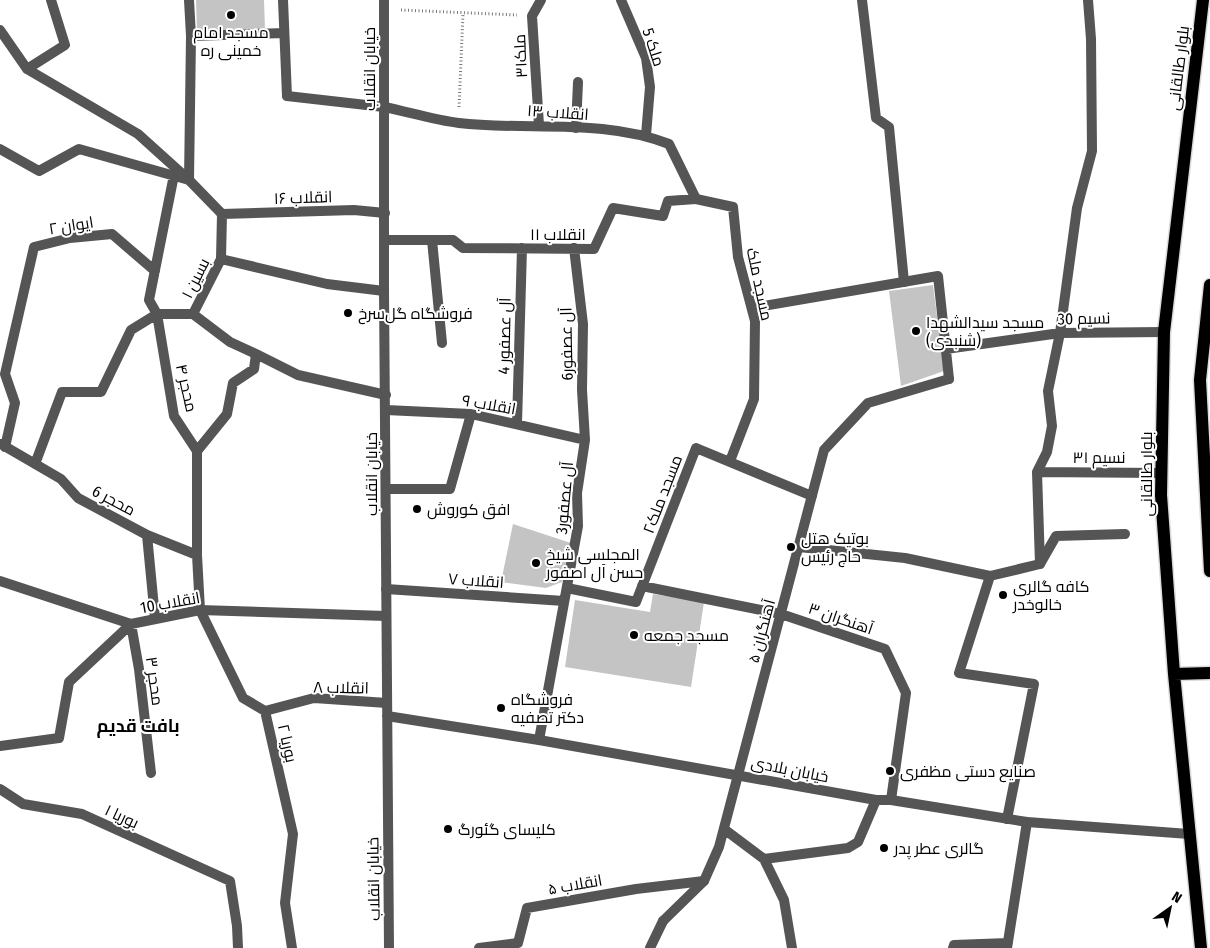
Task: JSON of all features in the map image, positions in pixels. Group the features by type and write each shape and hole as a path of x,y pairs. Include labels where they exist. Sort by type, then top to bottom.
{"main road":[{"name":"بلوار طالقانی","path":"1201,948 1174,674 1161,503 1161,473 1164,332 1203,0"},
{"path":"1210,285 1200,380 1210,571"},
{"path":"1174,674 1210,673"}],"street":[{"path":"27,69 65,45 51,0"},
{"path":"189,0 191,36 189,180"},
{"path":"191,36 284,33 283,0"},
{"path":"532,16 541,0"},
{"name":"ملک 5","path":"621,0 646,58 650,87 646,135"},
{"path":"862,0 876,118 889,128 904,282"},
{"path":"1040,564 1036,472 1046,452 1052,426 1048,390 1060,333 1077,208 1092,151 1091,39 1088,0"},
{"name":"خیابان انقلاب","path":"384,5 386,716 389,948"},
{"name":"ملک۳۱","path":"532,16 539,125"},
{"path":"0,30 27,69 138,134 189,180 222,214"},
{"name":"انقلاب ۱۳","path":"284,33 286,96 384,107 458,123 539,125 646,135 669,144 696,199"},
{"path":"576,128 578,82"},
{"path":"0,149 38,171 79,149 189,180"},
{"name":"محجر ۴","path":"174,175 149,300 157,314 174,416 197,450"},
{"name":"انقلاب ۱۱","path":"385,240 453,240 463,248 594,249 613,208 663,216 668,201 696,199"},
{"name":"مسجد ملک","path":"696,199 733,207 738,257 756,321 754,399 730,461"},
{"name":"انقلاب ۱۶","path":"222,214 354,210 385,213"},
{"name":"بسین ۱","path":"193,314 222,259 222,214"},
{"name":"ایوان ۲","path":"2,445 15,403 5,374 34,247 70,238 112,234 155,271"},
{"path":"432,240 442,343"},
{"name":"آل عصفور 4","path":"517,424 522,248"},
{"name":"آل عصفور6","path":"574,248 583,324 582,390 586,440"},
{"path":"222,259 327,284 384,291"},
{"path":"752,308 938,276 946,349"},
{"path":"35,464 62,392 101,392 130,330 157,314 193,314 230,342 298,375 386,394"},
{"name":"نسیم 30","path":"946,349 1060,333 1164,332"},
{"name":"آهنگران ۵","path":"650,948 662,921 704,880 720,847 824,450 868,402 949,379 946,349"},
{"path":"200,610 197,555 197,450 227,414 233,383 254,369 256,354"},
{"name":"انقلاب ۹","path":"386,410 471,414 586,440"},
{"path":"386,489 450,488 471,414"},
{"name":"آل عصفور3","path":"539,740 578,526 576,493 586,440"},
{"name":"محجر 6","path":"2,445 60,479 78,498 146,535 155,618"},
{"name":"مسجد ملک۲","path":"567,588 636,602 696,448 812,496"},
{"name":"نسیم ۳۱","path":"1036,472 1161,473"},
{"path":"799,547 905,558 990,576 1040,564 1056,536 1124,534"},
{"path":"146,535 197,555"},
{"path":"990,576 959,674 1034,684 1008,819"},
{"path":"0,581 131,624"},
{"name":"آهنگران ۳","path":"642,586 781,614 885,649 906,693 891,800"},
{"name":"انقلاب ۷","path":"386,589 564,601"},
{"name":"انقلاب 10","path":"0,746 59,738 70,682 131,624 200,610 386,616"},
{"name":"بوریا ۲","path":"200,610 243,698 265,711 293,834 285,903 292,948"},
{"name":"محجر ۳","path":"131,624 139,669 151,773"},
{"name":"انقلاب ۸","path":"265,711 314,698 387,703"},
{"name":"خیابان بلادی","path":"386,716 738,774 876,800 891,800 1027,822 1189,834"},
{"name":"بوریا ۱","path":"0,789 24,804 82,814 230,881 237,926 238,948"},
{"path":"764,859 848,848 858,842 876,800"},
{"path":"953,948 954,944 1007,945 1027,822"},
{"path":"724,829 764,859 784,900 792,948"},
{"name":"انقلاب ۵","path":"479,948 518,943 527,908 636,889 704,880"}],"path":[{"path":"384,5 463,14 532,16"},
{"path":"458,123 463,14"}],"building":[{"name":"مسجد امام خمینی ره","path":"196,0 264,0 265,30 197,32"},
{"name":"مسجد سیدالشهدا (شنبدی)","path":"933,285 944,371 901,386 889,291"},
{"name":"المجلسی شیخ حسن آل اصفور","path":"513,524 574,544 562,582 546,588 501,582"},
{"name":"مسجد جمعه","path":"653,594 704,602 691,687 565,667 575,600 650,612"}],"place":[{"name":"مسجد امام خمینی ره","path":"231,15"},
{"name":"فروشگاه گل‌سرخ","path":"348,313"},
{"name":"مسجد سیدالشهدا (شنبدی)","path":"916,331"},
{"name":"افق کوروش","path":"417,509"},
{"name":"بوتیک هتل حاج رئیس","path":"791,547"},
{"name":"المجلسی شیخ حسن آل اصفور","path":"536,563"},
{"name":"کافه گالری خالوخدر","path":"1003,595"},
{"name":"مسجد جمعه","path":"634,635"},
{"name":"فروشگاه دکتر تصفیه","path":"501,708"},
{"name":"صنایع دستی مظفری","path":"890,771"},
{"name":"کلیسای گئورگ","path":"448,829"},
{"name":"گالری عطر پدر","path":"884,848"}],"district":[{"name":"بافت قدیم","path":"138,726"}]}
